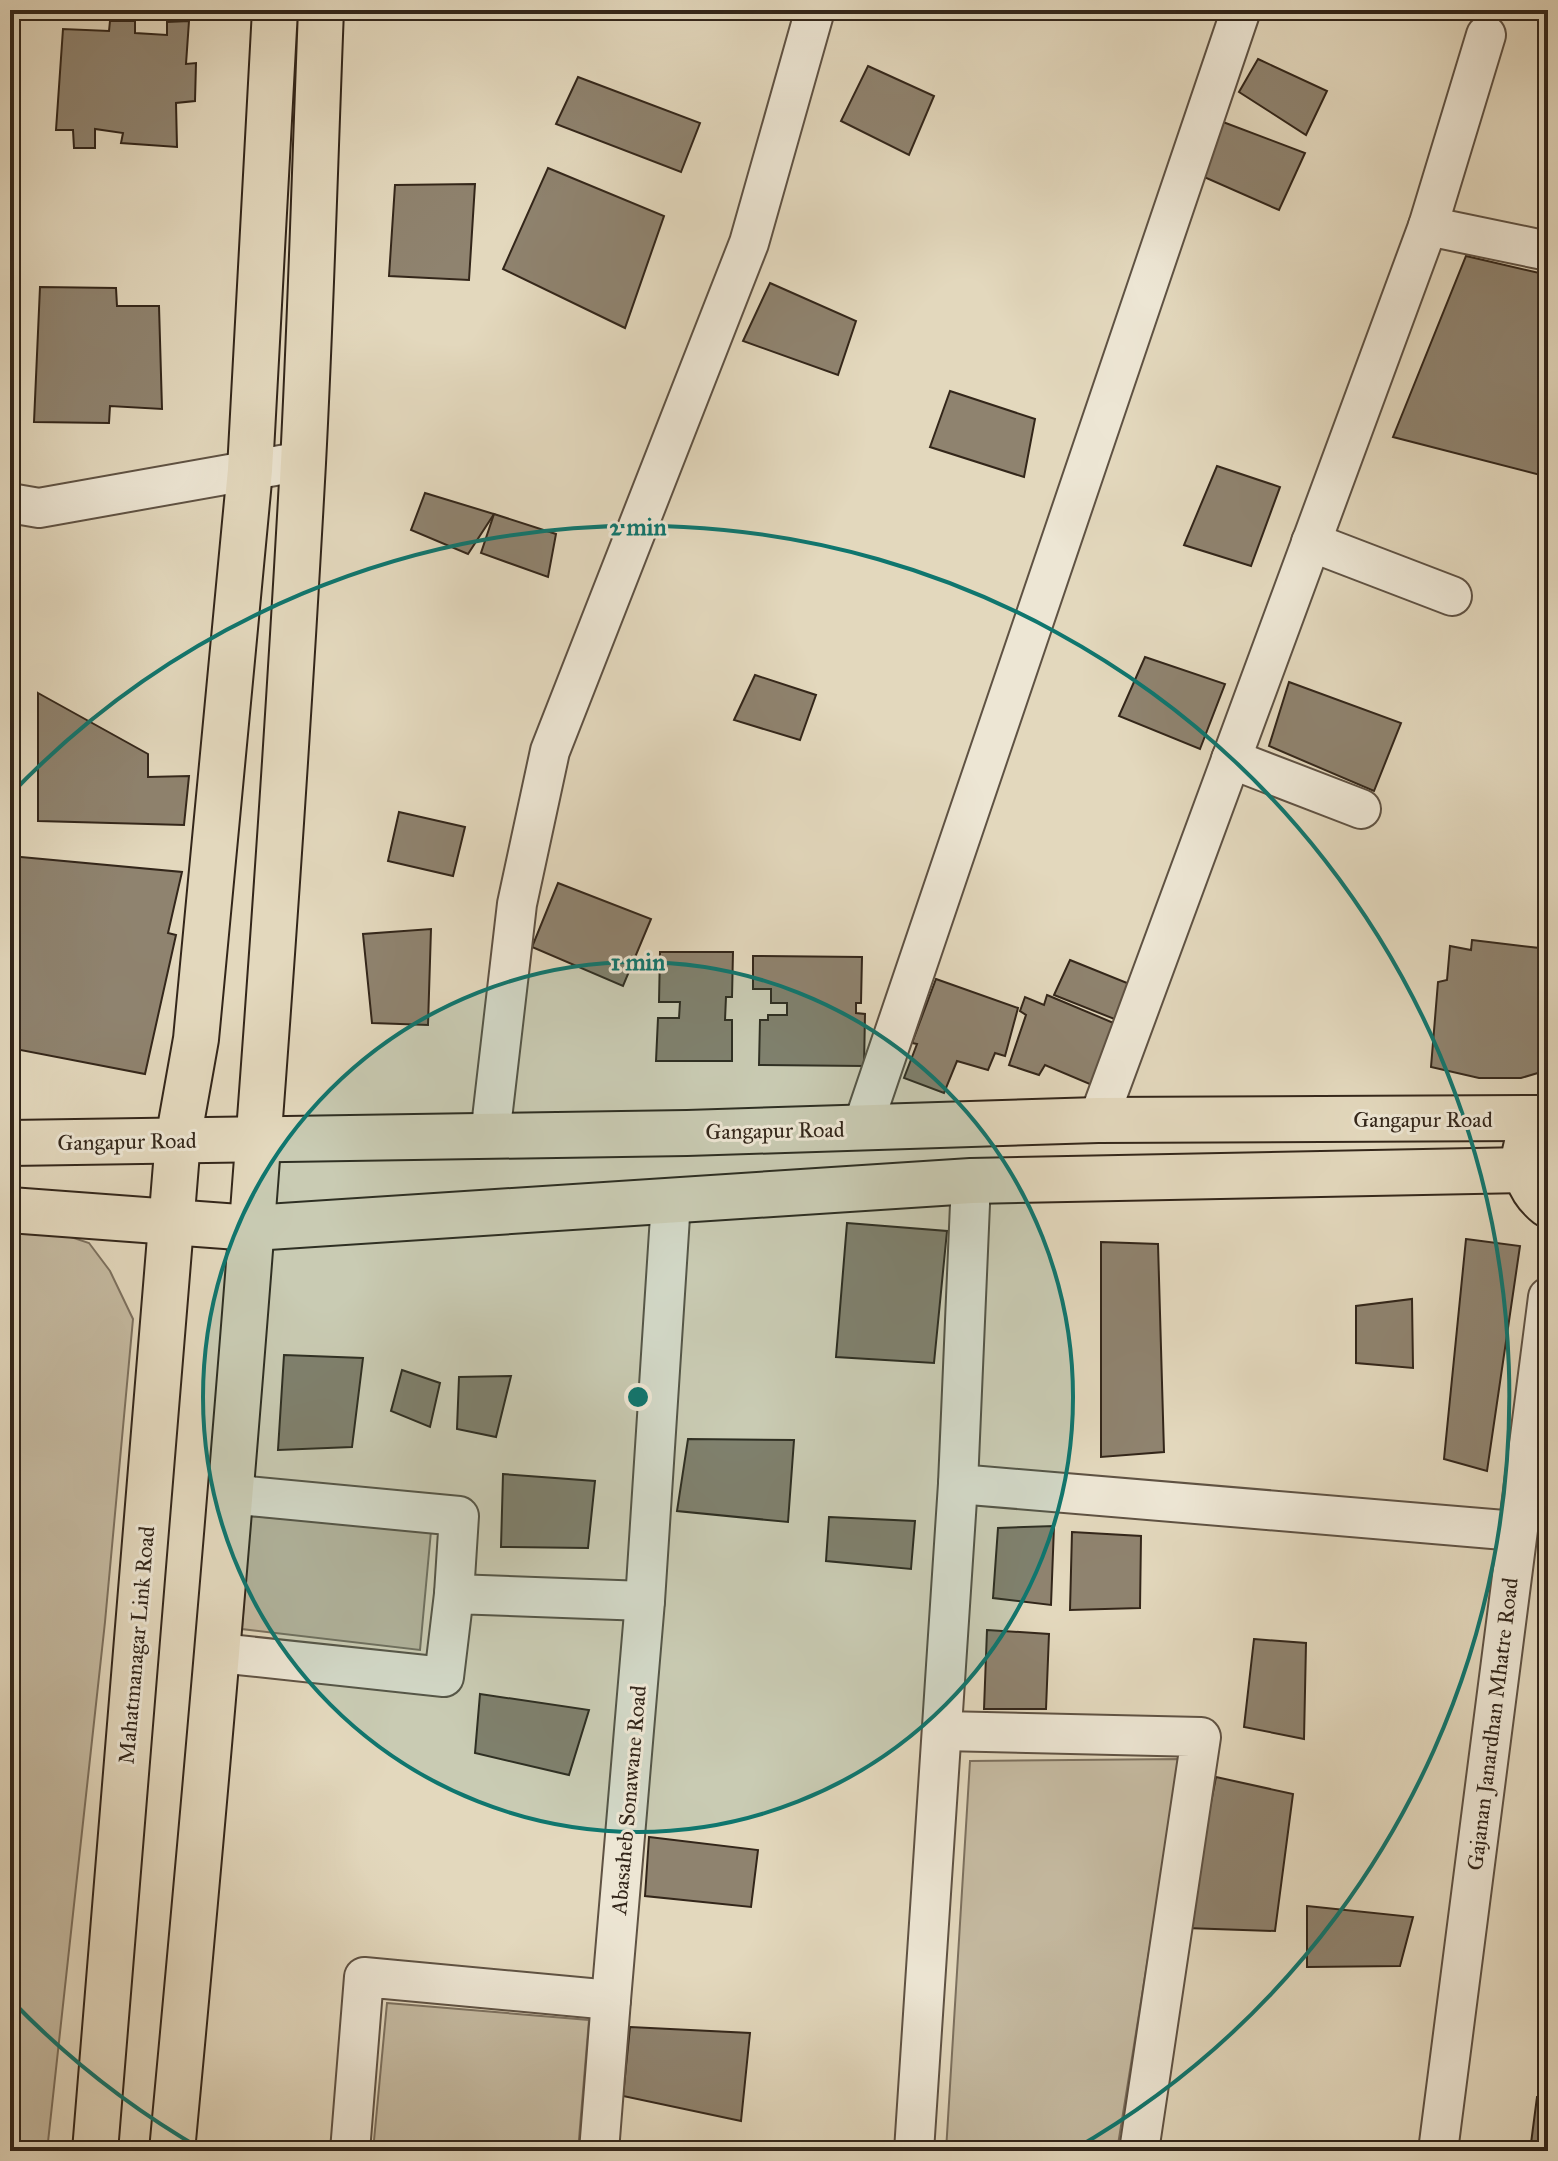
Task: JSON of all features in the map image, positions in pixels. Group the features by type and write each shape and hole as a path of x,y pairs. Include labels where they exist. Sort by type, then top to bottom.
{"main road":[{"name":"Mahatmanagar Link Road","path":"95,2151 178,1140 196,1039 250,470 275,10"},
{"path":"172,2151 219,1653 228,1494 252,1228 303,461 321,10"},
{"path":"10,1210 252,1228 971,1181 1537,1187 1525,1152 1530,1134 1544,1116"},
{"name":"Gangapur Road","path":"10,1143 258,1141 1098,1120 1544,1116"}],"street":[{"path":"490,1136 517,904 550,751 749,243 815,10"},
{"path":"862,1128 1241,10"},
{"path":"1098,1120 1428,226 1486,35"},
{"path":"1428,226 1548,251"},
{"path":"10,503 39,508 303,461"},
{"path":"1311,542 1452,596"},
{"path":"1231,759 1361,809"},
{"path":"914,2151 958,1484 971,1181"},
{"name":"Abasaheb Sonawane Road","path":"599,2151 645,1601 671,1201"},
{"name":"Gajanan Janardhan Mhatre Road","path":"1438,2151 1548,1297"},
{"path":"958,1484 1516,1531"},
{"path":"219,1653 444,1677 459,1516 228,1494"},
{"path":"454,1594 645,1601"},
{"path":"943,1731 1201,1737 1139,2151"},
{"path":"350,2151 364,1977 611,2000"}],"shaded area":[{"path":"10,1229 50,1230 89,1243 110,1271 133,1319 105,1622 47,2151 10,2151"},
{"path":"250,1516 431,1531 420,1650 242,1629"},
{"path":"1180,1759 1117,2151 946,2151 970,1761"},
{"path":"387,2003 589,2020 578,2151 373,2151"}],"building":[{"path":"110,21 135,21 135,33 167,35 167,22 189,21 186,64 196,63 195,101 176,103 177,147 121,143 123,133 95,129 95,148 74,148 73,130 56,130 63,29 109,31"},
{"path":"1258,59 1327,91 1306,135 1239,92"},
{"path":"868,66 934,96 909,155 841,121"},
{"path":"578,77 700,123 681,172 556,124"},
{"path":"1223,122 1305,153 1279,210 1204,177"},
{"path":"548,168 664,216 625,328 503,269"},
{"path":"475,184 469,280 389,276 395,185"},
{"path":"1466,256 1548,275 1548,477 1393,437"},
{"path":"770,283 856,321 838,375 743,341"},
{"path":"40,287 116,288 117,306 159,306 162,409 110,406 109,423 34,422"},
{"path":"950,391 1035,419 1024,477 930,447"},
{"path":"1217,466 1280,487 1251,566 1184,545"},
{"path":"425,493 494,514 468,554 411,530"},
{"path":"494,514 556,534 548,577 481,553"},
{"path":"1145,657 1225,684 1200,749 1119,716"},
{"path":"755,675 816,695 800,740 734,720"},
{"path":"1289,682 1401,723 1374,791 1269,746"},
{"path":"38,693 148,754 148,777 189,776 184,825 38,821"},
{"path":"399,812 465,827 453,876 388,861"},
{"path":"10,856 182,872 168,933 176,935 145,1074 10,1048"},
{"path":"558,883 651,919 623,986 532,947"},
{"path":"431,929 428,1025 372,1023 363,934"},
{"path":"1472,940 1548,949 1548,1070 1521,1078 1479,1078 1431,1067 1438,982 1447,980 1450,946 1471,950"},
{"path":"660,952 733,952 732,997 726,997 725,1020 732,1020 732,1061 656,1061 658,1018 679,1018 680,1002 659,1002"},
{"path":"753,956 862,957 861,1003 856,1003 856,1013 865,1014 864,1066 759,1065 760,1020 768,1020 768,1015 787,1015 787,1003 771,1003 771,989 753,989"},
{"path":"1070,960 1142,989 1127,1024 1054,995"},
{"path":"936,979 1018,1008 1005,1056 995,1053 988,1070 957,1061 944,1093 904,1078 917,1044 912,1043"},
{"path":"1047,995 1116,1024 1092,1085 1045,1065 1039,1075 1009,1065 1026,1015 1020,1011 1025,997 1044,1005"},
{"path":"847,1223 947,1231 934,1363 836,1357"},
{"path":"1466,1239 1520,1246 1487,1471 1444,1459"},
{"path":"1101,1242 1158,1244 1164,1452 1101,1457"},
{"path":"1412,1299 1413,1368 1356,1363 1356,1306"},
{"path":"284,1355 363,1358 352,1447 278,1450"},
{"path":"402,1370 440,1383 430,1427 391,1411"},
{"path":"511,1376 496,1437 457,1429 459,1377"},
{"path":"688,1439 794,1440 788,1522 677,1511"},
{"path":"503,1474 595,1481 588,1548 501,1547"},
{"path":"829,1517 915,1521 911,1569 826,1561"},
{"path":"1054,1526 1051,1605 993,1598 998,1528"},
{"path":"1072,1532 1141,1536 1140,1608 1070,1610"},
{"path":"987,1630 1049,1634 1046,1709 984,1709"},
{"path":"1254,1639 1306,1643 1304,1739 1244,1727"},
{"path":"480,1694 589,1710 569,1775 475,1753"},
{"path":"1216,1777 1293,1794 1275,1931 1186,1928"},
{"path":"649,1837 758,1850 751,1907 645,1896"},
{"path":"1307,1906 1413,1917 1400,1966 1307,1967"},
{"path":"630,2027 750,2033 741,2121 623,2096"},
{"path":"1537,2097 1548,2098 1548,2151 1530,2151"}]}
